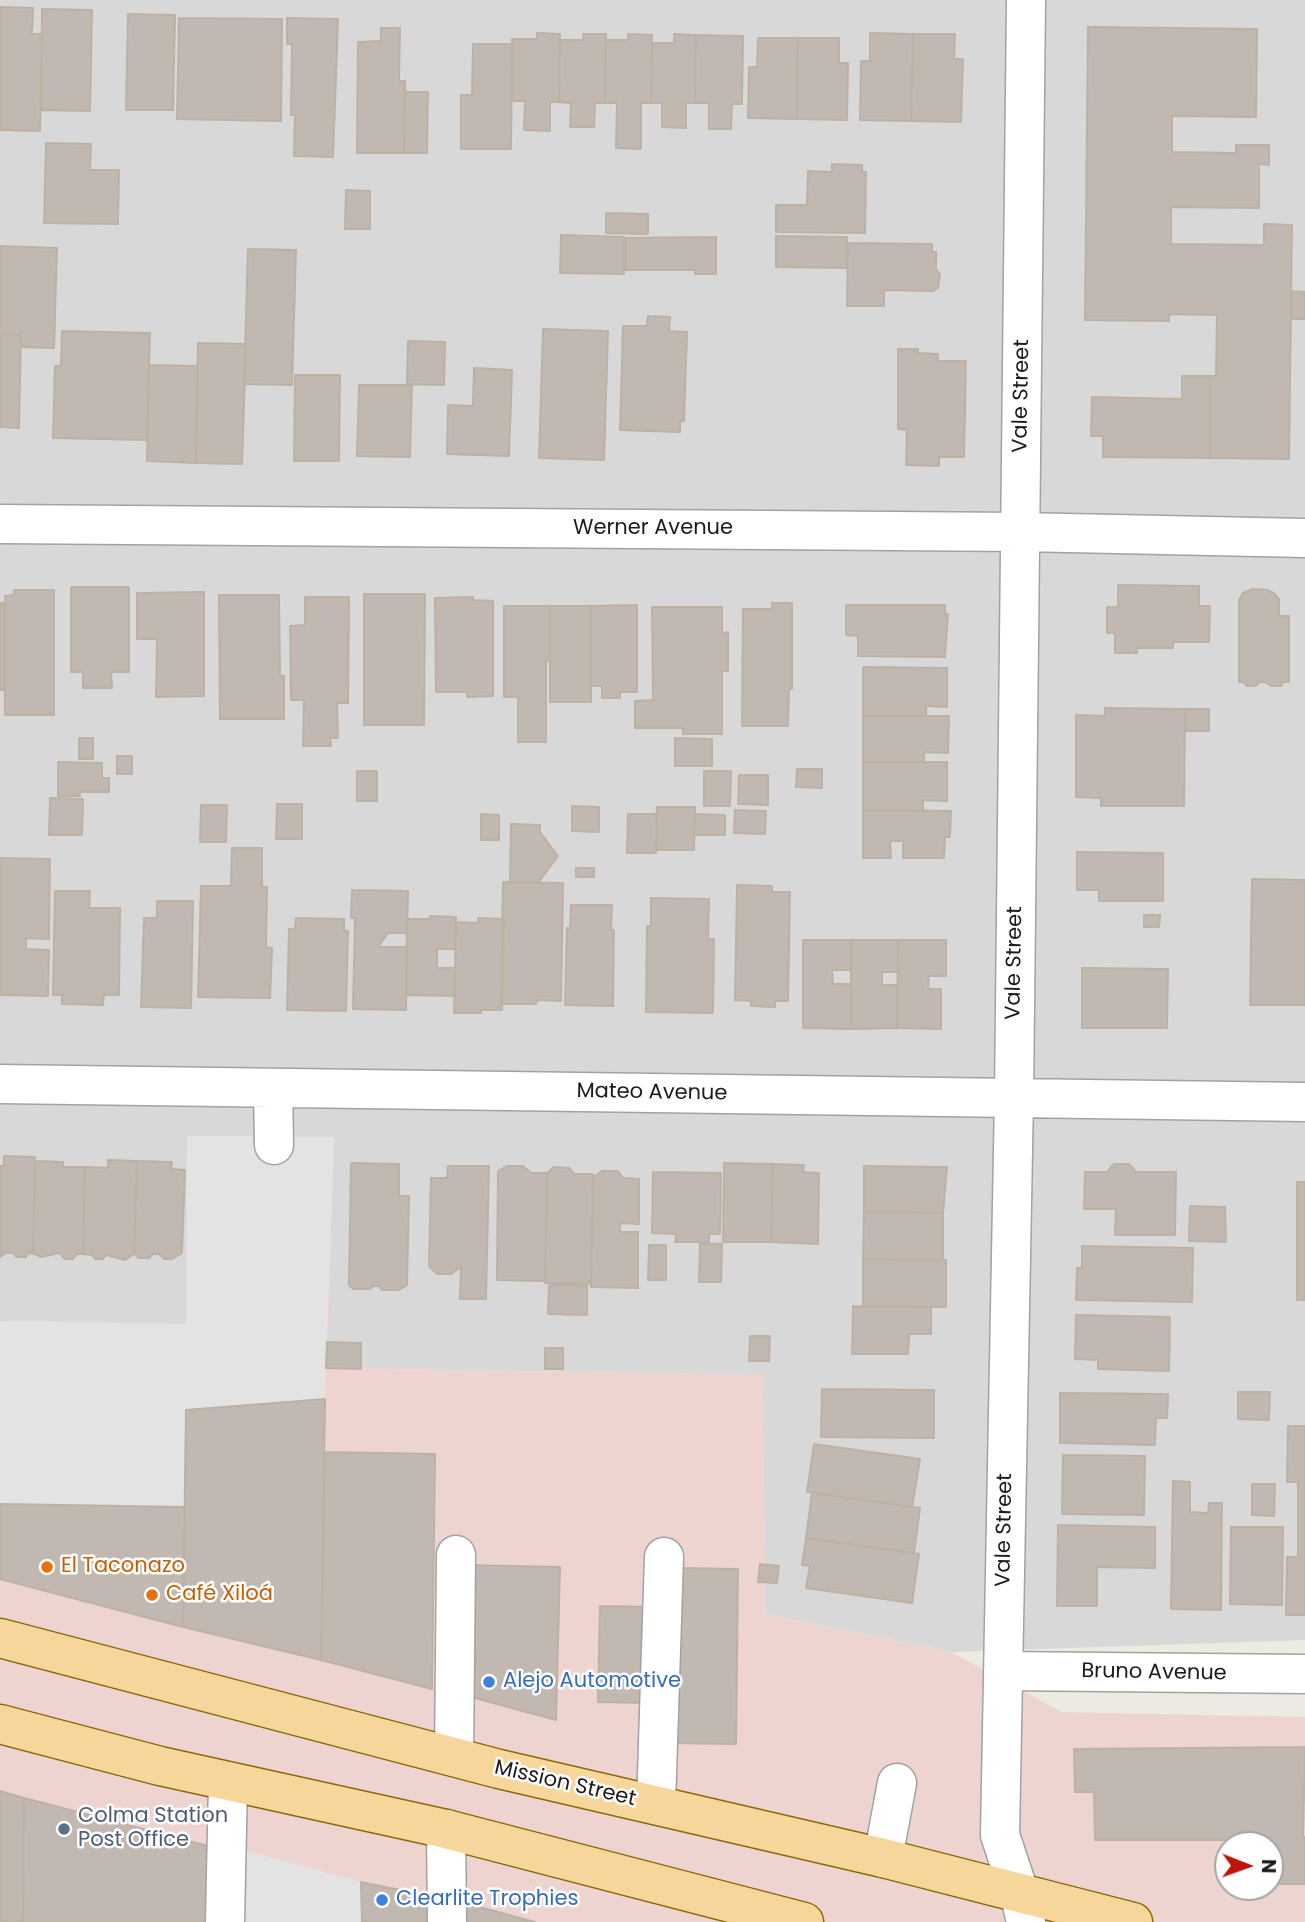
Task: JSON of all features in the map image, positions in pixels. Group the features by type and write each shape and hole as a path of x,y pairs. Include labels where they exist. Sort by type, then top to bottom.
{"main road":[{"name":"Mission Street","path":"0,1639 454,1757 883,1857 1023,1907 1133,1922"},
{"path":"0,1724 228,1782 446,1829 804,1922"}],"street":[{"name":"Vale Street","path":"1023,1907 1000,1835 1014,1098 1026,0"},
{"name":"Werner Avenue","path":"0,524 1020,532 1305,538"},
{"name":"Mateo Avenue","path":"0,1084 1305,1102"},
{"path":"273,1088 274,1145"},
{"path":"454,1757 456,1555"},
{"path":"656,1805 664,1557"},
{"name":"Bruno Avenue","path":"1003,1671 1305,1674"},
{"path":"225,1922 228,1782"},
{"path":"883,1857 897,1783"},
{"path":"446,1829 447,1922"}],"shaded area":[{"path":"0,0 1305,0 1305,1640 951,1652 766,1614 762,1375 326,1368 334,1138 187,1136 187,1324 0,1321"},
{"path":"187,1136 334,1137 327,1368 762,1375 766,1614 951,1652 1062,1712 1305,1717 1305,1922 0,1922 0,1321 187,1324"},
{"path":"187,1136 334,1137 325,1399 186,1411 185,1507 0,1504 0,1321 186,1324"},
{"path":"236,1848 361,1882 362,1922 236,1922"}],"building":[{"path":"0,7 33,8 32,34 42,34 40,131 0,130"},
{"path":"42,9 92,10 90,111 41,110"},
{"path":"128,14 175,15 173,110 126,110"},
{"path":"179,18 282,19 281,121 177,119"},
{"path":"287,18 338,19 333,157 294,156 295,115 291,115 292,44 287,44"},
{"path":"1088,27 1257,29 1256,117 1172,116 1172,152 1236,153 1236,145 1269,145 1269,165 1259,164 1259,208 1171,207 1171,244 1264,245 1264,224 1292,225 1289,459 1210,458 1210,376 1216,376 1217,315 1169,314 1169,321 1085,320"},
{"path":"381,28 400,28 399,81 405,81 404,153 357,153 358,42 381,41"},
{"path":"537,33 560,34 559,102 550,102 550,131 524,130 525,101 512,101 512,39 537,39"},
{"path":"870,33 913,34 911,121 860,120 861,61 870,61"},
{"path":"583,34 606,34 605,103 595,103 594,127 570,127 571,103 559,102 560,40 583,40"},
{"path":"628,34 652,35 651,103 641,103 641,149 616,148 617,103 605,103 606,40 628,40"},
{"path":"674,34 696,35 695,103 686,103 686,128 662,127 662,103 651,103 652,43 674,43"},
{"path":"913,34 955,34 954,59 963,59 961,122 911,121"},
{"path":"696,35 743,36 742,104 732,104 731,129 709,129 709,103 695,103"},
{"path":"758,38 798,38 797,119 748,118 749,67 757,67"},
{"path":"798,38 839,38 839,63 848,63 847,120 797,119"},
{"path":"473,44 512,44 511,149 461,149 461,95 472,95"},
{"path":"405,92 428,92 427,153 404,153"},
{"path":"46,143 91,144 90,170 119,170 118,224 44,223"},
{"path":"832,164 862,165 862,172 866,172 865,233 776,232 776,205 807,205 808,171 832,172"},
{"path":"346,190 370,191 370,229 345,229"},
{"path":"606,213 648,214 648,234 606,233"},
{"path":"561,235 624,237 624,274 560,273"},
{"path":"776,236 847,237 847,268 776,267"},
{"path":"716,237 716,274 695,274 695,270 626,270 626,238"},
{"path":"848,243 932,244 932,252 936,252 936,269 940,274 938,288 933,291 884,290 884,306 847,306"},
{"path":"0,246 57,248 54,348 21,347 21,335 0,334"},
{"path":"248,249 296,250 292,385 244,384"},
{"path":"1292,291 1305,292 1305,319 1291,319"},
{"path":"648,316 670,317 669,331 687,332 684,421 680,421 680,432 620,430 623,326 647,326"},
{"path":"543,329 608,331 604,460 539,458"},
{"path":"62,331 150,333 147,440 53,438 55,366 61,366"},
{"path":"0,334 21,335 19,428 0,427"},
{"path":"408,341 445,342 444,385 407,384"},
{"path":"198,343 246,344 242,464 196,463"},
{"path":"898,349 918,349 918,353 938,354 938,361 966,361 964,457 939,457 939,466 906,465 907,430 898,429"},
{"path":"149,365 198,366 196,463 147,461"},
{"path":"474,368 512,370 509,456 447,454 448,405 473,406"},
{"path":"295,375 340,375 339,461 294,461"},
{"path":"1182,376 1210,376 1210,458 1103,457 1103,436 1091,436 1092,397 1182,399"},
{"path":"359,385 412,385 410,457 357,456"},
{"path":"1118,585 1199,586 1199,606 1210,606 1209,642 1173,642 1173,648 1136,648 1137,653 1115,653 1115,633 1107,633 1107,607 1118,607"},
{"path":"71,587 129,587 129,672 111,672 112,688 83,688 83,672 71,672"},
{"path":"1253,589 1267,590 1275,594 1279,599 1279,616 1289,616 1289,682 1283,682 1281,686 1259,682 1256,686 1247,686 1239,682 1239,600 1243,593"},
{"path":"14,590 54,590 54,715 5,715 5,596 14,595"},
{"path":"204,592 204,696 156,697 157,639 137,639 137,593"},
{"path":"364,594 425,594 424,725 364,725"},
{"path":"219,595 279,595 280,676 284,676 284,719 220,719"},
{"path":"305,597 349,597 348,703 337,703 338,738 330,738 331,746 303,746 304,700 291,700 290,626 305,625"},
{"path":"473,597 473,600 493,601 493,696 467,697 467,692 436,692 435,598"},
{"path":"0,603 4,603 4,690 0,690"},
{"path":"772,603 792,603 792,689 789,689 788,726 742,726 743,609 772,609"},
{"path":"637,605 637,692 620,692 620,698 602,698 602,686 591,686 591,606"},
{"path":"846,605 945,605 945,614 948,614 945,657 858,656 858,636 846,635"},
{"path":"504,606 550,606 550,661 546,661 546,742 518,742 518,697 504,697"},
{"path":"550,606 591,606 591,702 550,702"},
{"path":"652,607 722,607 722,633 728,632 728,671 722,671 722,734 683,734 683,728 635,728 635,701 653,700"},
{"path":"863,667 947,668 947,707 926,706 926,716 863,716"},
{"path":"1105,708 1185,709 1184,806 1101,806 1101,798 1076,797 1076,715 1105,716"},
{"path":"1185,709 1209,709 1209,731 1185,731"},
{"path":"863,716 949,716 948,753 924,752 924,762 863,762"},
{"path":"79,738 93,738 93,759 79,759"},
{"path":"675,738 712,739 712,766 675,766"},
{"path":"117,756 132,756 132,774 117,774"},
{"path":"58,762 102,763 102,778 109,778 109,792 80,792 80,796 58,796"},
{"path":"863,762 947,762 947,801 923,800 923,811 863,810"},
{"path":"797,769 822,769 822,788 796,787"},
{"path":"357,771 377,771 377,801 357,801"},
{"path":"704,771 731,771 730,806 704,806"},
{"path":"739,775 768,775 768,805 738,804"},
{"path":"50,798 83,799 82,835 49,835"},
{"path":"277,804 302,804 302,839 276,839"},
{"path":"201,805 227,805 226,842 200,842"},
{"path":"572,806 599,807 599,832 572,831"},
{"path":"657,807 695,807 694,850 656,850"},
{"path":"735,810 766,811 765,834 734,833"},
{"path":"863,810 951,811 950,837 945,837 944,858 903,858 903,841 890,841 891,858 863,858"},
{"path":"481,814 499,815 499,840 481,840"},
{"path":"628,814 657,814 656,853 627,853"},
{"path":"695,814 725,815 725,835 694,835"},
{"path":"511,824 540,825 540,832 558,856 539,882 510,882"},
{"path":"232,848 262,848 262,887 267,887 266,947 272,948 270,998 198,997 201,886 231,886"},
{"path":"1077,852 1163,853 1163,901 1099,901 1099,890 1077,890"},
{"path":"0,858 50,859 49,939 26,938 26,949 49,950 48,996 0,995"},
{"path":"576,868 594,868 594,877 576,877"},
{"path":"1252,879 1305,880 1305,1005 1250,1005"},
{"path":"503,882 563,883 561,1001 537,1000 536,1004 501,1004"},
{"path":"737,885 772,886 772,892 790,892 788,1001 775,1001 775,1007 751,1006 751,1001 735,1000"},
{"path":"352,890 408,891 407,933 388,933 378,947 407,947 406,1010 353,1009 355,918 351,918"},
{"path":"55,891 90,891 89,908 120,908 119,995 104,995 103,1005 62,1004 62,995 53,995"},
{"path":"651,898 709,899 708,939 714,939 713,1013 646,1012 647,926 651,926"},
{"path":"157,901 193,901 191,1008 141,1007 144,918 157,918"},
{"path":"571,905 612,905 613,1006 565,1005 567,928 570,928"},
{"path":"1144,915 1160,915 1159,927 1144,927"},
{"path":"430,916 456,917 455,949 437,949 437,968 455,968 455,996 406,995 407,919 430,919"},
{"path":"296,918 344,919 344,931 348,931 346,1011 287,1010 289,929 295,929"},
{"path":"478,918 504,919 502,1010 454,1013 456,922 478,923"},
{"path":"803,940 851,940 851,970 832,970 833,984 851,984 851,1029 803,1028"},
{"path":"851,940 898,940 898,972 882,972 882,985 897,985 897,1028 851,1029"},
{"path":"898,940 946,940 946,976 929,976 928,989 941,989 941,1029 897,1028"},
{"path":"1082,968 1168,969 1167,1028 1082,1028"},
{"path":"4,1156 35,1157 33,1254 29,1253 26,1257 6,1253 0,1257 0,1166 4,1166"},
{"path":"108,1160 137,1161 134,1254 125,1260 106,1255 103,1259 95,1259 92,1255 83,1254 85,1167 108,1168"},
{"path":"35,1161 63,1162 63,1167 85,1167 83,1254 77,1254 73,1259 65,1259 59,1253 41,1257 33,1253"},
{"path":"137,1161 172,1162 171,1169 185,1170 182,1253 172,1259 164,1259 159,1254 139,1258 134,1254"},
{"path":"351,1163 399,1164 399,1196 409,1196 407,1285 399,1290 382,1290 379,1286 353,1289 349,1285"},
{"path":"724,1163 773,1164 771,1242 723,1242"},
{"path":"773,1164 804,1165 803,1172 819,1173 818,1244 771,1242"},
{"path":"1114,1164 1129,1164 1136,1172 1176,1172 1175,1235 1115,1235 1116,1209 1084,1209 1085,1172 1107,1172"},
{"path":"448,1166 489,1166 486,1299 460,1299 461,1267 451,1274 437,1274 429,1266 431,1178 447,1178"},
{"path":"507,1166 523,1166 531,1173 547,1173 545,1281 497,1280 498,1171"},
{"path":"864,1166 947,1167 943,1213 864,1212"},
{"path":"554,1167 569,1168 574,1174 593,1174 591,1284 545,1283 547,1173"},
{"path":"602,1171 618,1171 623,1178 639,1179 639,1224 620,1223 620,1232 638,1232 638,1288 591,1287 593,1177"},
{"path":"653,1172 721,1173 720,1234 709,1234 709,1242 675,1242 676,1234 652,1233"},
{"path":"1297,1182 1305,1182 1305,1300 1297,1300"},
{"path":"1190,1206 1225,1207 1226,1242 1189,1241"},
{"path":"864,1212 943,1213 943,1260 863,1259"},
{"path":"700,1243 722,1244 721,1282 699,1282"},
{"path":"649,1245 666,1245 666,1280 648,1280"},
{"path":"1082,1246 1193,1248 1192,1302 1076,1300 1077,1268 1082,1268"},
{"path":"863,1259 946,1260 946,1307 863,1306"},
{"path":"549,1285 587,1286 587,1315 548,1314"},
{"path":"853,1306 931,1307 931,1334 909,1334 908,1354 852,1354"},
{"path":"1076,1315 1170,1317 1169,1371 1098,1369 1098,1360 1075,1359"},
{"path":"750,1336 770,1336 769,1361 749,1361"},
{"path":"327,1342 361,1343 361,1369 326,1368"},
{"path":"545,1348 563,1348 563,1369 545,1369"},
{"path":"822,1389 934,1390 934,1438 821,1437"},
{"path":"1238,1392 1270,1392 1269,1420 1238,1419"},
{"path":"1060,1393 1168,1394 1167,1418 1156,1418 1155,1445 1060,1443"},
{"path":"325,1399 321,1660 183,1627 186,1410"},
{"path":"1288,1426 1305,1426 1305,1615 1286,1615 1287,1557 1298,1557 1298,1482 1287,1482"},
{"path":"814,1444 920,1459 912,1507 807,1492"},
{"path":"325,1452 435,1454 432,1689 321,1660"},
{"path":"1063,1455 1145,1456 1144,1515 1062,1514"},
{"path":"1173,1481 1190,1482 1190,1512 1208,1513 1209,1503 1222,1503 1221,1610 1171,1609"},
{"path":"1252,1484 1275,1484 1274,1516 1252,1515"},
{"path":"812,1493 920,1508 914,1553 806,1538"},
{"path":"0,1504 185,1507 183,1627 0,1579"},
{"path":"1058,1525 1155,1527 1155,1568 1097,1567 1097,1606 1057,1606"},
{"path":"1231,1527 1283,1527 1282,1605 1230,1604"},
{"path":"806,1538 919,1554 912,1603 806,1588 810,1566 802,1565"},
{"path":"760,1564 779,1566 777,1583 758,1582"},
{"path":"463,1565 560,1567 556,1720 460,1694"},
{"path":"673,1568 738,1569 736,1744 671,1743"},
{"path":"600,1606 653,1607 652,1703 598,1702"},
{"path":"1305,1747 1305,1884 1284,1884 1284,1831 1214,1831 1214,1840 1095,1840 1094,1792 1075,1792 1074,1749"},
{"path":"0,1791 24,1798 23,1922 0,1922"},
{"path":"24,1798 208,1846 207,1922 23,1922"},
{"path":"361,1882 435,1897 435,1922 362,1922"},
{"path":"457,1901 535,1922 457,1922"}],"place":[{"name":"El Taconazo","path":"47,1567"},
{"name":"Café Xiloá","path":"152,1595"},
{"name":"Alejo Automotive","path":"489,1682"},
{"name":"Colma Station Post Office","path":"64,1829"},
{"name":"Clearlite Trophies","path":"382,1900"}]}
